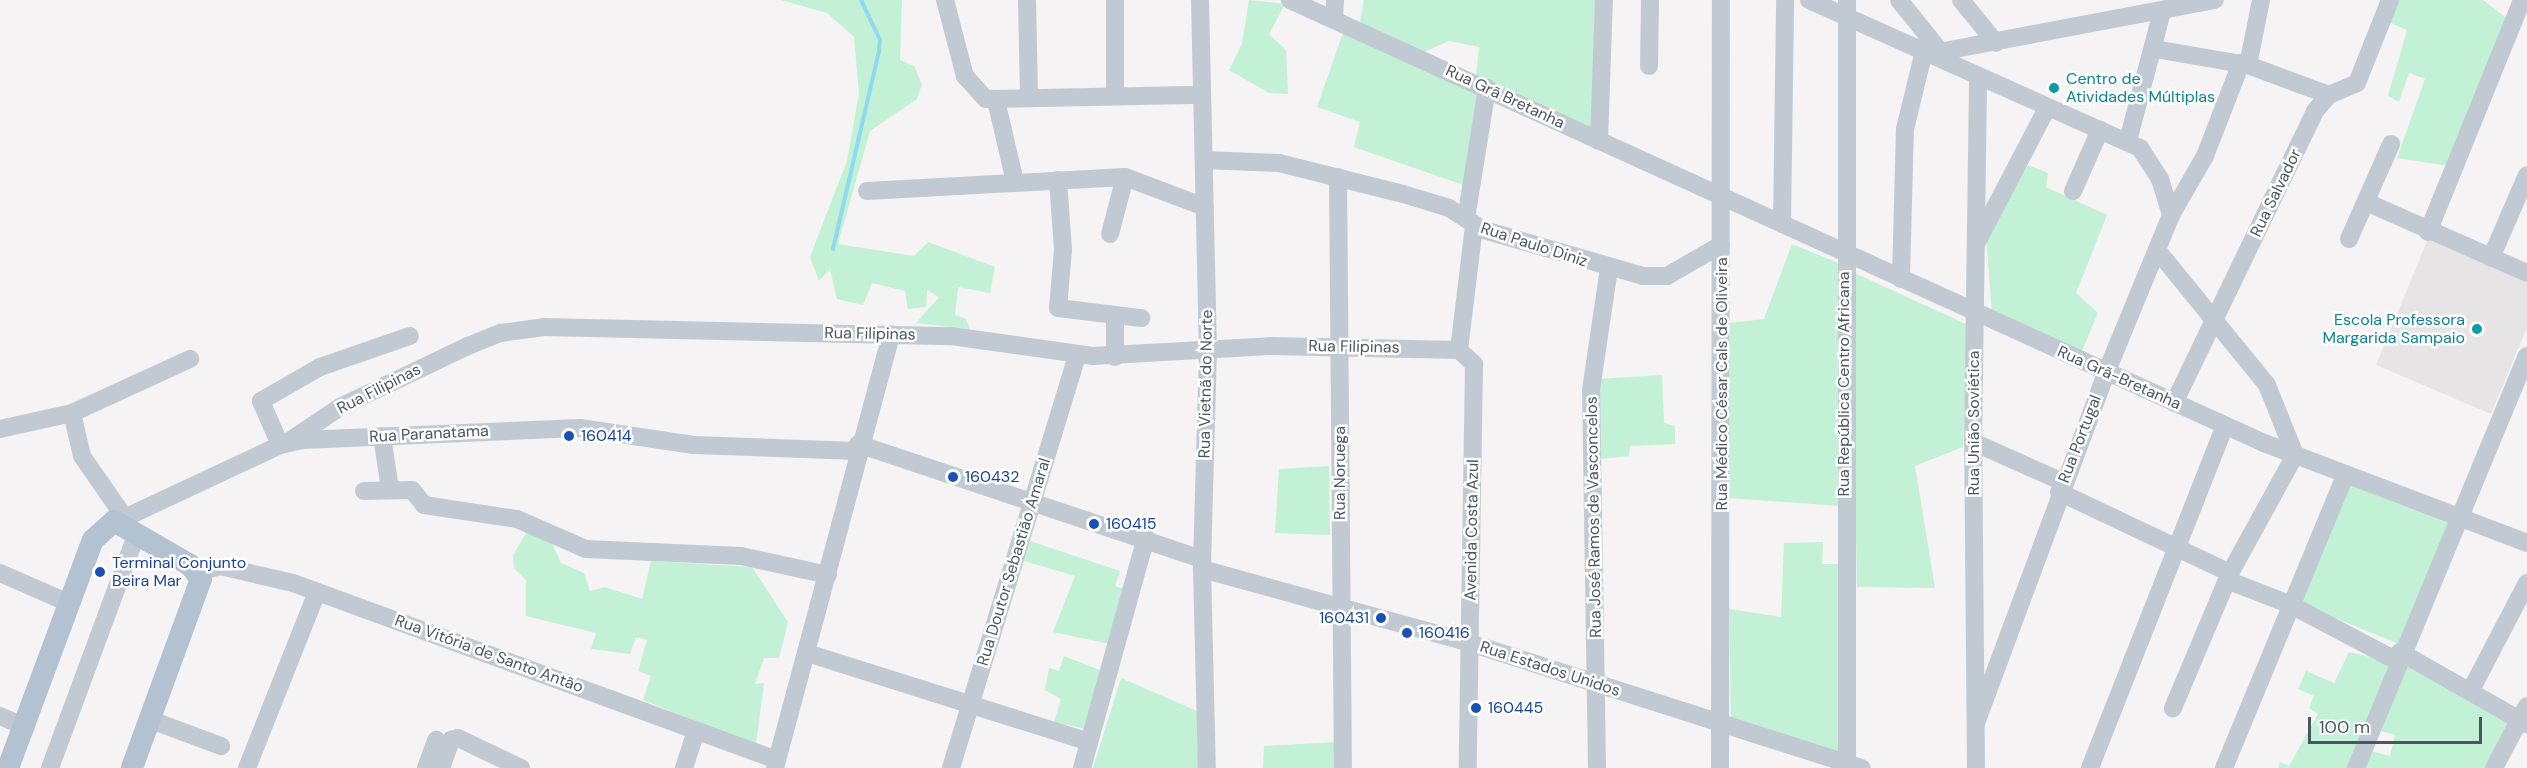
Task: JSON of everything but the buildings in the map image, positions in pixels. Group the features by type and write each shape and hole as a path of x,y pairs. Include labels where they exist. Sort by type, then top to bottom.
{"main road":[{"path":"127,524 198,572 199,597 132,768"},
{"name":"Rua Paranatama","path":"8,768 26,727 69,603 98,532 127,524"}],"street":[{"path":"945,0 965,76 979,95 996,100 1029,97 1202,95"},
{"path":"1027,0 1029,97"},
{"path":"1115,0 1115,96"},
{"name":"Rua Vietnã do Norte","path":"1200,0 1208,349 1202,564 1207,768"},
{"name":"Rua Grã Bretanha","path":"1290,0 1487,88 1719,196"},
{"path":"1334,20 1335,0"},
{"path":"1599,141 1604,0"},
{"path":"1648,66 1650,0"},
{"name":"Rua Médico César Cals de Oliveira","path":"1720,768 1721,0"},
{"path":"1782,224 1785,0"},
{"path":"1809,0 1846,19 1931,53 1978,78 2128,141 2154,166 2171,215"},
{"name":"Rua República Centro Africana","path":"1847,0 1843,252 1852,766"},
{"path":"1899,0 1931,53"},
{"path":"1961,0 1996,43"},
{"path":"1931,53 1996,43 2215,0"},
{"name":"Rua Portugal","path":"1976,723 2061,487 2106,373 2171,215 2205,156 2244,64 2261,0"},
{"name":"Rua Salvador","path":"2174,403 2214,316 2315,111 2329,95 2357,83 2390,0"},
{"path":"2428,232 2522,0"},
{"path":"2128,141 2155,49 2162,11"},
{"path":"2155,49 2244,64 2329,95"},
{"path":"1901,279 1905,129 1931,53"},
{"name":"Rua União Soviética","path":"1977,768 1973,442 1978,78"},
{"path":"1459,350 1470,223 1487,88"},
{"path":"996,100 1015,182"},
{"path":"1975,246 2047,108"},
{"path":"2073,191 2100,130"},
{"path":"2349,239 2391,144"},
{"name":"Rua Paulo Diniz","path":"1204,160 1242,158 1338,177 1434,202 1470,223 1609,268 1667,276 1721,245"},
{"path":"2491,258 2527,175"},
{"path":"867,191 1125,177 1205,207"},
{"path":"1110,234 1125,177"},
{"name":"Rua Noruega","path":"1338,177 1343,768"},
{"path":"1058,180 1063,250 1058,308 1115,318 1142,318"},
{"name":"Rua Grã-Bretanha","path":"1719,196 2225,426 2527,543"},
{"path":"2366,202 2428,232 2527,273"},
{"path":"2157,250 2214,316 2267,385 2295,455 2229,576 2173,708"},
{"name":"Rua José Ramos de Vasconcelos","path":"1597,768 1591,390 1609,268"},
{"path":"1115,318 1115,357"},
{"name":"Rua Filipinas","path":"282,444 340,407 501,333 544,327 951,336 1077,356 1115,357 1208,349 1341,345 1459,350"},
{"path":"776,764 828,575 857,447 891,334"},
{"path":"282,444 261,401 320,367 410,336"},
{"name":"Avenida Costa Azul","path":"1459,350 1474,364 1468,768"},
{"name":"Rua Doutor Sebastião Amaral","path":"951,768 1077,356"},
{"path":"2356,768 2398,656 2527,356"},
{"path":"0,429 72,413 190,359"},
{"path":"50,768 127,524 82,456 72,413"},
{"path":"2090,768 2225,426"},
{"name":"Rua Paranatama","path":"127,524 282,444 382,436 580,428 694,445 857,447 1032,500 1146,538 1202,564"},
{"path":"382,436 390,489"},
{"path":"1973,442 2229,576 2524,716 2494,768"},
{"path":"2224,768 2346,474"},
{"path":"364,491 412,490 424,505 517,519 586,549 632,556 741,556 828,575"},
{"path":"1082,768 1146,538"},
{"name":"Rua Estados Unidos","path":"1202,564 1341,608 1470,643 1852,766"},
{"name":"Rua Vitória de Santo Antão","path":"198,572 232,567 317,592 696,732 776,764"},
{"path":"0,573 69,603"},
{"path":"2471,690 2527,583"},
{"path":"247,768 317,592"},
{"path":"807,653 1089,742"},
{"path":"0,716 26,727"},
{"path":"151,720 221,746"},
{"path":"684,768 696,732"},
{"path":"441,768 454,738 494,762 521,768"},
{"path":"426,768 436,740"}],"shaded area":[{"path":"2428,239 2527,283 2527,327 2491,414 2376,365"}],"green space":[{"path":"781,0 902,0 900,60 914,66 922,84 917,99 870,131 838,244 914,256 928,242 995,267 990,293 958,287 955,315 966,319 970,329 916,323 939,297 927,290 926,307 908,309 905,291 872,283 863,305 837,299 830,269 819,281 810,257 847,161 859,93 854,37 827,13"},
{"path":"1249,0 1285,4 1269,34 1286,50 1288,94 1269,93 1229,70 1242,44"},
{"path":"1364,0 1598,0 1594,129 1476,76 1479,47 1449,41 1424,52 1360,22"},
{"path":"2398,0 2483,0 2509,20 2449,166 2397,158 2425,79 2409,73 2399,102 2388,96 2407,30 2389,22"},
{"path":"1343,33 1478,92 1466,186 1354,147 1360,122 1317,107"},
{"path":"2028,165 2048,173 2046,187 2107,215 2076,293 2098,313 2082,351 1992,313 1986,237"},
{"path":"1792,244 1838,263 1840,506 1729,498 1730,323 1764,319"},
{"path":"1850,271 1968,325 1963,447 1915,466 1935,588 1857,587"},
{"path":"1662,375 1664,423 1675,426 1675,444 1630,446 1629,456 1600,459 1598,379"},
{"path":"1329,466 1330,535 1275,533 1279,469"},
{"path":"2349,478 2451,519 2400,644 2298,603"},
{"path":"528,530 551,541 561,563 584,573 590,591 605,587 642,599 651,561 752,567 788,622 779,658 764,658 755,684 764,683 756,745 643,700 651,676 638,671 647,640 636,637 630,654 591,649 596,633 526,616 526,580 514,568 513,555"},
{"path":"1030,541 1120,571 1115,586 1125,589 1110,644 1053,632 1075,576 1021,560"},
{"path":"1823,542 1822,564 1838,564 1840,752 1731,719 1729,609 1781,617 1784,543"},
{"path":"2349,652 2390,662 2350,768 2278,768 2280,762 2289,766 2318,714 2309,708 2314,696 2298,689 2306,671 2334,683"},
{"path":"1064,656 1102,671 1086,729 1054,722 1061,699 1045,690 1049,668 1059,671"},
{"path":"2407,660 2510,719 2489,768 2361,768 2367,750 2390,756 2395,735 2378,730"},
{"path":"1121,678 1197,711 1198,768 1093,768"},
{"path":"1336,742 1336,768 1263,768 1264,746"}],"waterway":[{"path":"833,249 879,51 880,40 861,0"}],"place":[{"name":"Centro de Atividades Múltiplas","path":"2054,88"},
{"name":"Escola Professora Margarida Sampaio","path":"2477,329"},
{"name":"160414","path":"569,436"},
{"name":"160432","path":"953,477"},
{"name":"160415","path":"1094,524"},
{"name":"Terminal Conjunto Beira Mar","path":"100,572"},
{"name":"160431","path":"1381,618"},
{"name":"160416","path":"1407,633"},
{"name":"160445","path":"1476,708"}]}
